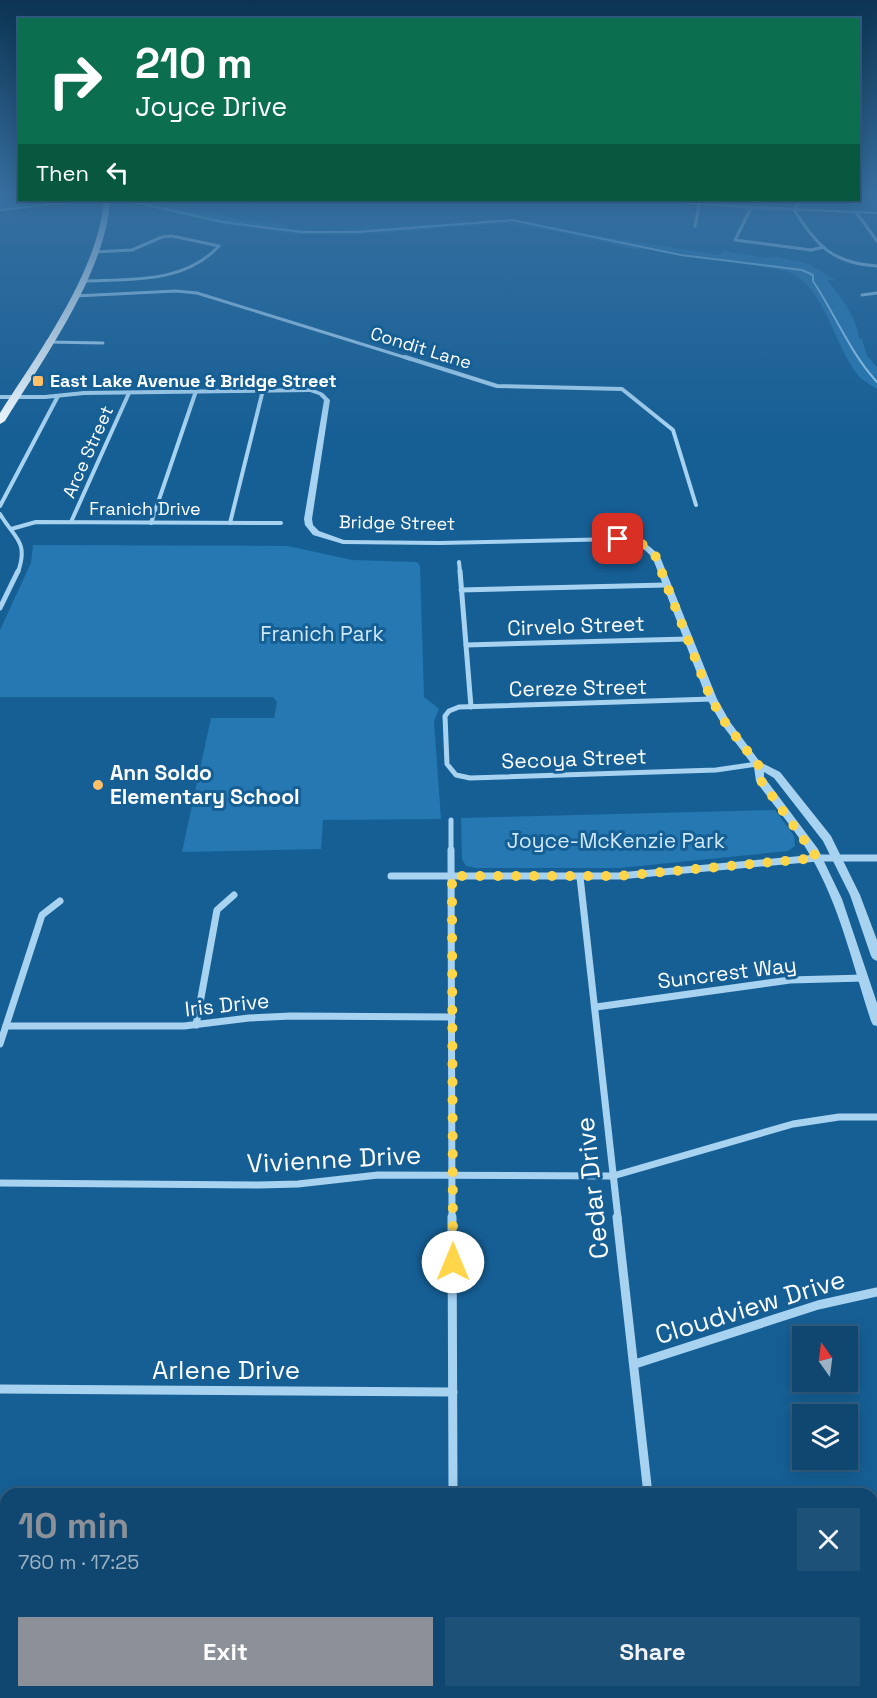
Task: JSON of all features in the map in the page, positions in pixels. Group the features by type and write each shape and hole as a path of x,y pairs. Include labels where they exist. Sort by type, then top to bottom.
{"main road":[{"path":"0,421 75,296 86,274"}],"street":[{"path":"83,281 159,278 172,274"},
{"name":"Condit Lane","path":"75,296 176,291 197,293 497,386 622,389 673,430 696,505"},
{"path":"861,295 877,293"},
{"path":"47,342 103,343"},
{"path":"230,523 263,390"},
{"name":"Bridge Street","path":"14,397 311,390 326,399 308,519 310,528 319,536 343,542 393,543 624,539 639,543 651,550 711,699 730,729 758,765 777,775 813,820 837,858 855,895 877,956"},
{"path":"150,523 196,391"},
{"name":"Arce Street","path":"71,522 129,393"},
{"path":"0,506 58,396"},
{"path":"0,397 14,397"},
{"path":"0,514 22,544 23,555 0,608"},
{"name":"Franich Drive","path":"10,529 36,522 281,523"},
{"path":"459,562 471,706"},
{"path":"461,590 666,585"},
{"name":"Cirvelo Street","path":"466,645 687,639"},
{"name":"Cereze Street","path":"446,714 455,708 471,706 711,699"},
{"name":"Secoya Street","path":"446,714 447,764 453,773 464,778 707,771 758,765"},
{"name":"Bridge Street","path":"758,765 759,778 817,858 837,900 877,1021"},
{"path":"451,820 453,1488"},
{"path":"391,876 626,876 817,858 877,858"},
{"name":"Cedar Drive","path":"580,877 647,1488"},
{"path":"196,1025 217,910 234,895"},
{"path":"0,1044 42,915 60,901"},
{"name":"Suncrest Way","path":"596,1007 790,980 864,978"},
{"name":"Iris Drive","path":"6,1026 196,1025 267,1016 452,1017"},
{"name":"Vivienne Drive","path":"0,1183 281,1184 378,1175 613,1176 793,1124 839,1117 877,1117"},
{"name":"Cloudview Drive","path":"635,1364 818,1305 877,1292"},
{"name":"Arlene Drive","path":"0,1389 453,1392"}],"green space":[{"path":"792,274 826,274 835,280 827,280 848,308 867,356 877,367 877,389 860,377 842,348 819,302 799,278"},
{"name":"Franich Park","path":"33,545 288,546 352,560 417,562 420,566 424,697 439,709 434,721 441,819 323,820 321,849 182,852 211,718 274,718 277,702 273,697 0,697 0,630 31,563"},
{"name":"Joyce-McKenzie Park","path":"775,810 794,836 795,846 788,851 619,868 476,868 466,866 462,859 461,818"}],"waterway":[{"path":"811,274 813,281 851,346 877,382"}],"place":[{"name":"East Lake Avenue & Bridge Street","path":"38,381"},
{"name":"Ann Soldo Elementary School","path":"98,785"}],"route":[{"path":"453,1262 452,876 619,876 817,858 759,778 759,766 726,724 711,699 655,555 642,544 618,539"}]}
